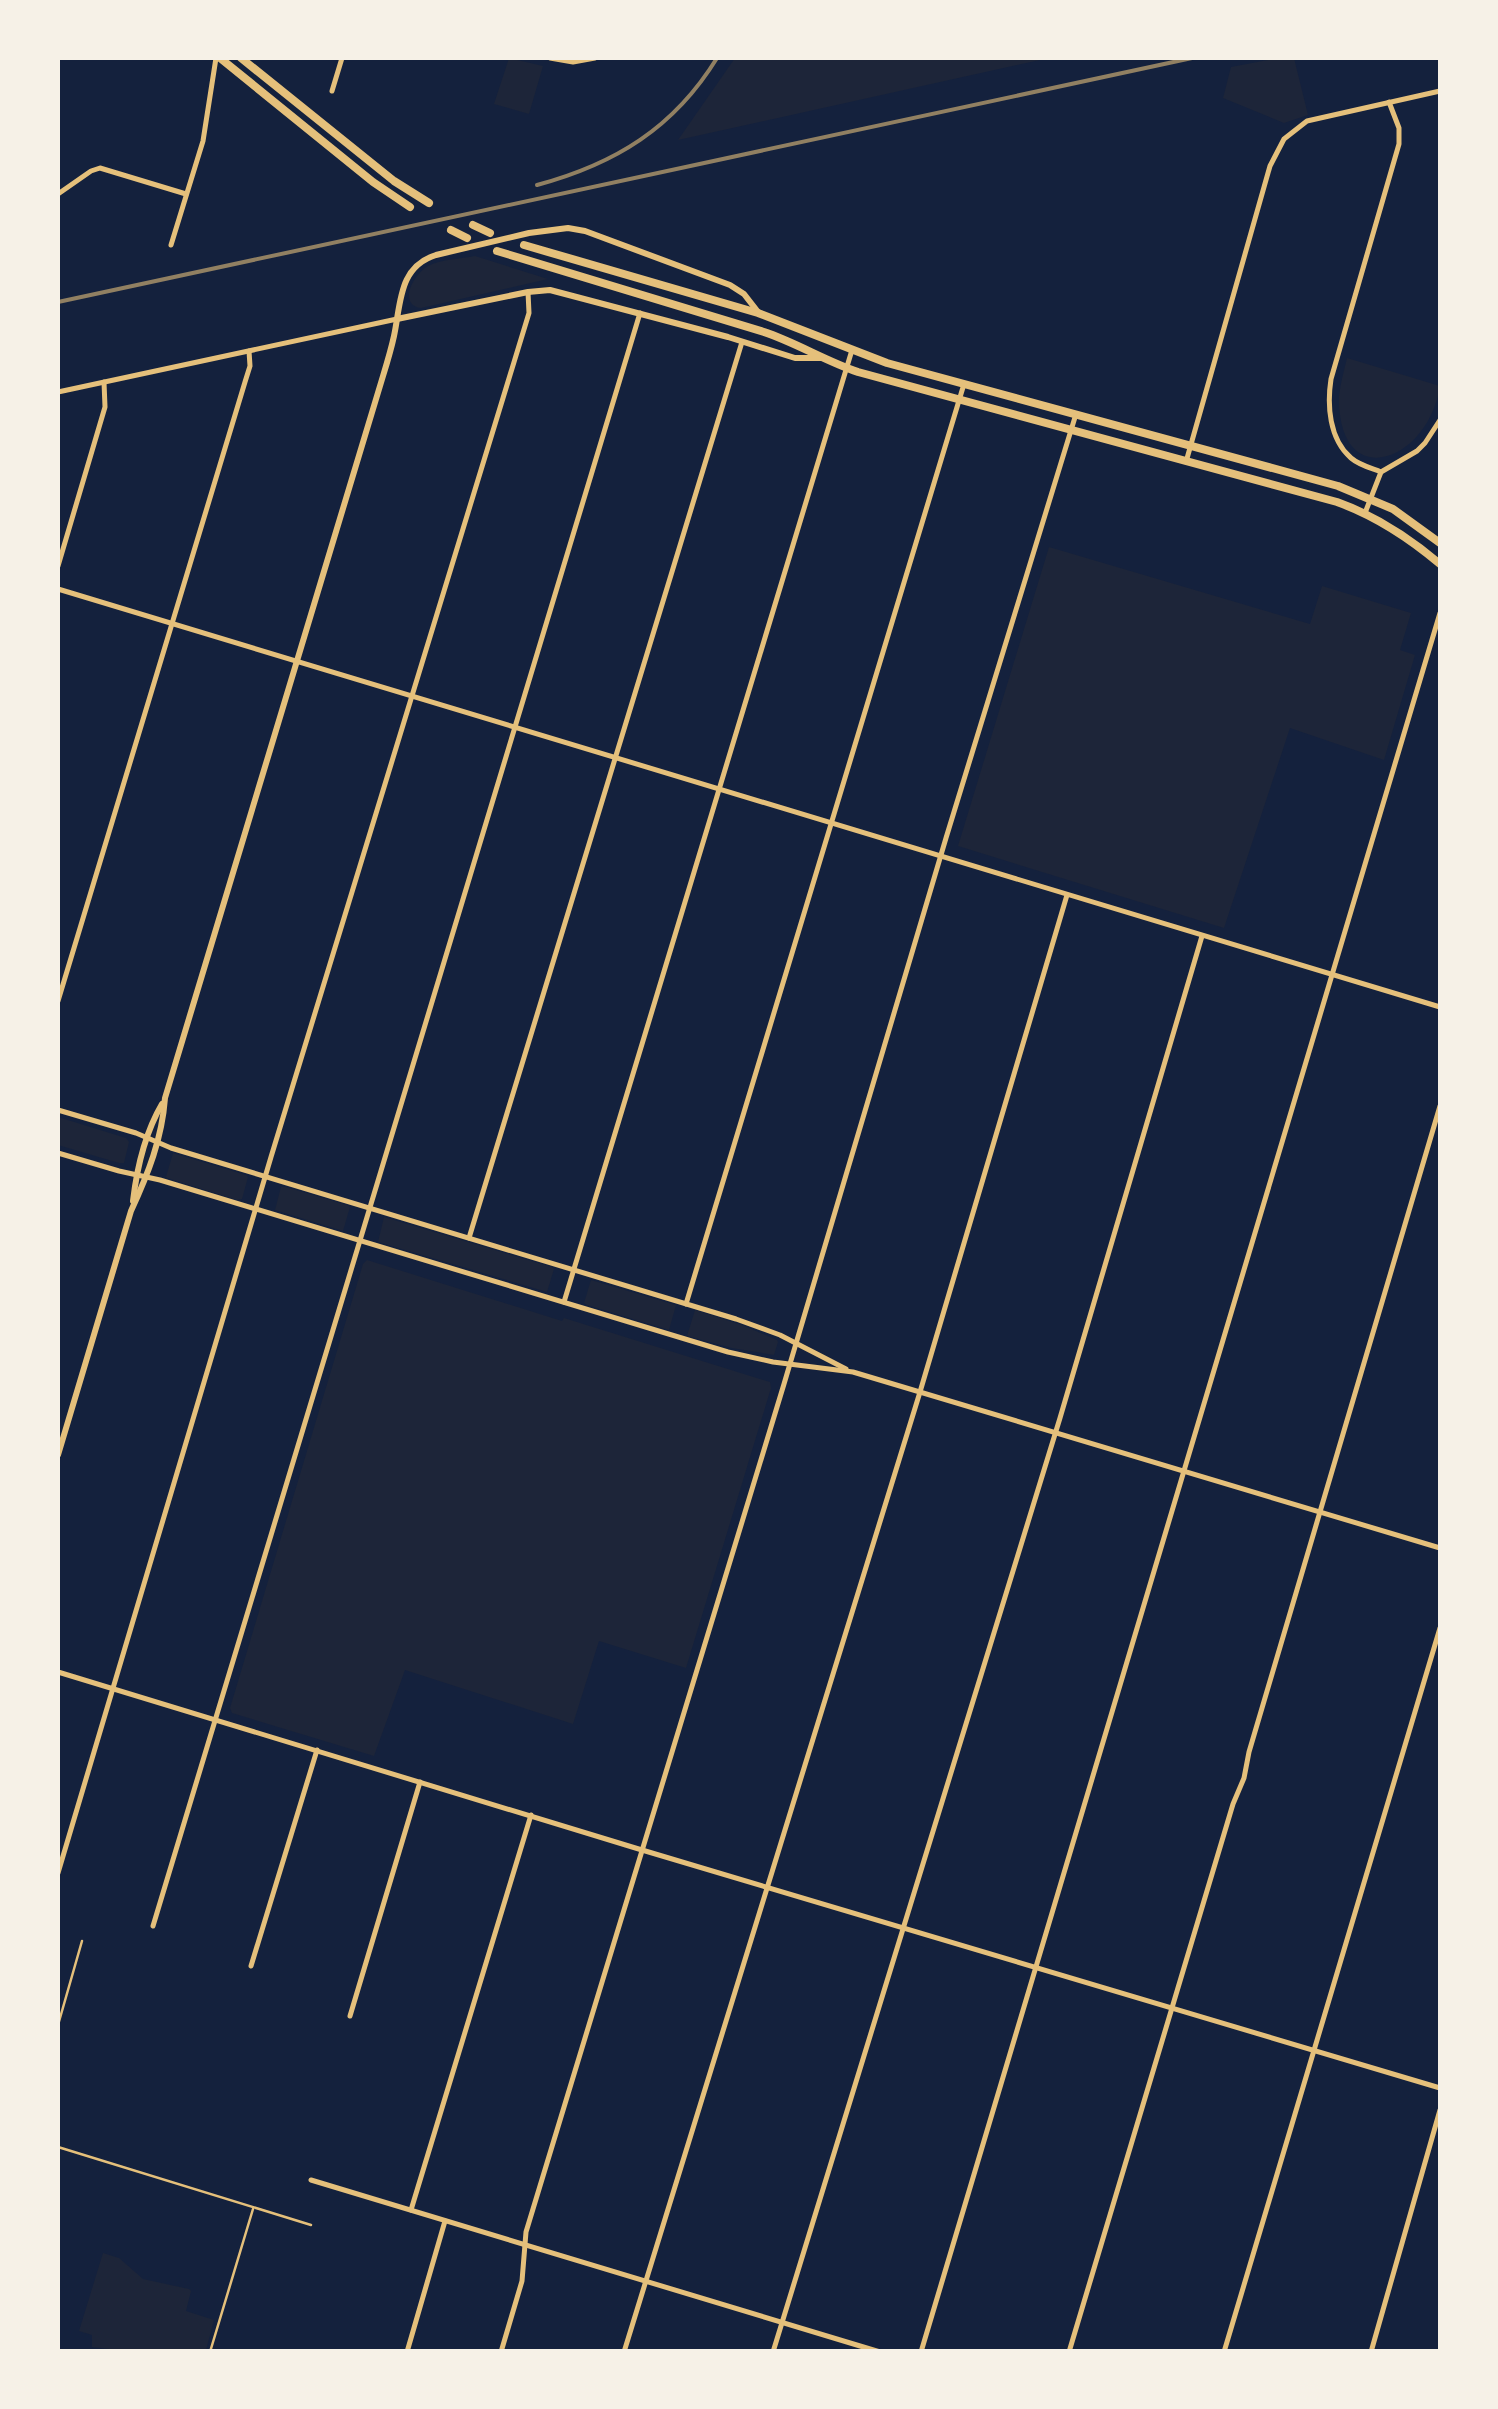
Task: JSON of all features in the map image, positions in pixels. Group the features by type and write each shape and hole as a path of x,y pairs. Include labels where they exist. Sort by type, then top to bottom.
{"main road":[{"path":"218,58 372,182 410,207"},
{"path":"241,58 394,181 429,203"},
{"path":"472,226 490,233"},
{"path":"450,230 466,238"},
{"path":"524,245 758,313 887,363 1338,486 1371,498 1440,543"},
{"path":"496,251 764,332 846,368 1324,499 1366,513 1440,564"}],"street":[{"path":"171,245 202,141 218,58"},
{"path":"332,91 342,58"},
{"path":"550,58 573,62 595,58"},
{"path":"1186,462 1270,166 1284,138 1307,121 1440,91"},
{"path":"1381,472 1356,461 1341,446 1331,418 1329,393 1399,144 1399,128 1389,102"},
{"path":"58,194 100,168 186,194"},
{"path":"58,1455 131,1211 146,1138 165,1098 383,376 403,285 413,268 429,257 529,233 558,228 585,231 730,286 744,294 758,313"},
{"path":"58,392 550,290 795,358 821,358"},
{"path":"58,1872 529,312 528,292"},
{"path":"153,1926 640,313"},
{"path":"469,1238 742,342"},
{"path":"564,1302 852,350"},
{"path":"58,1002 248,373 249,351"},
{"path":"58,566 105,408 104,382"},
{"path":"686,1304 964,384"},
{"path":"501,2352 522,2281 526,2232 1076,414"},
{"path":"1366,513 1381,472 1417,451 1440,420"},
{"path":"58,589 1440,1007"},
{"path":"921,2352 1440,613"},
{"path":"624,2352 920,1392 1068,895"},
{"path":"773,2352 1056,1432 1202,936"},
{"path":"131,1211 158,1143 165,1098"},
{"path":"1070,2352 1244,1778 1440,1106"},
{"path":"58,1110 736,1319 853,1372"},
{"path":"58,1153 728,1352 853,1372 1440,1548"},
{"path":"1224,2352 1440,1628"},
{"path":"58,1672 1440,2088"},
{"path":"252,1966 317,1750"},
{"path":"350,2016 420,1782"},
{"path":"411,2210 531,1816"},
{"path":"1371,2352 1440,2110"},
{"path":"310,2180 880,2352"},
{"path":"406,2352 445,2220"}],"lane":[{"path":"58,2025 82,1941"},
{"path":"58,2147 311,2225"},
{"path":"210,2352 254,2207"}],"shaded area":[{"path":"509,58 543,66 529,114 494,104"},
{"path":"735,58 1049,58 678,140"},
{"path":"1294,58 1308,115 1284,123 1223,98 1231,67"},
{"path":"475,256 548,279 421,308 410,301 413,282 428,266"},
{"path":"1347,358 1440,386 1432,413 1419,434 1403,449 1385,457 1367,456 1353,447 1343,428 1339,397"},
{"path":"1049,547 1310,624 1322,586 1411,613 1400,650 1415,655 1384,760 1290,728 1224,928 958,846"},
{"path":"58,1117 126,1138 129,1142 124,1163 58,1145"},
{"path":"173,1153 246,1175 242,1199 167,1178"},
{"path":"281,1187 350,1207 343,1231 275,1210"},
{"path":"384,1217 552,1267 547,1292 378,1242"},
{"path":"367,1260 770,1382 686,1668 599,1641 573,1724 405,1670 374,1756 232,1713 230,1708"},
{"path":"591,1280 676,1305 669,1330 587,1305 584,1303"},
{"path":"695,1310 777,1340 774,1355 687,1336"},
{"path":"103,2253 119,2258 143,2279 189,2289 186,2311 214,2320 206,2350 134,2352 92,2347 92,2335 79,2331"}],"railway":[{"path":"537,185 592,166 640,140 682,104 717,58"},
{"path":"58,302 1192,58"}]}
